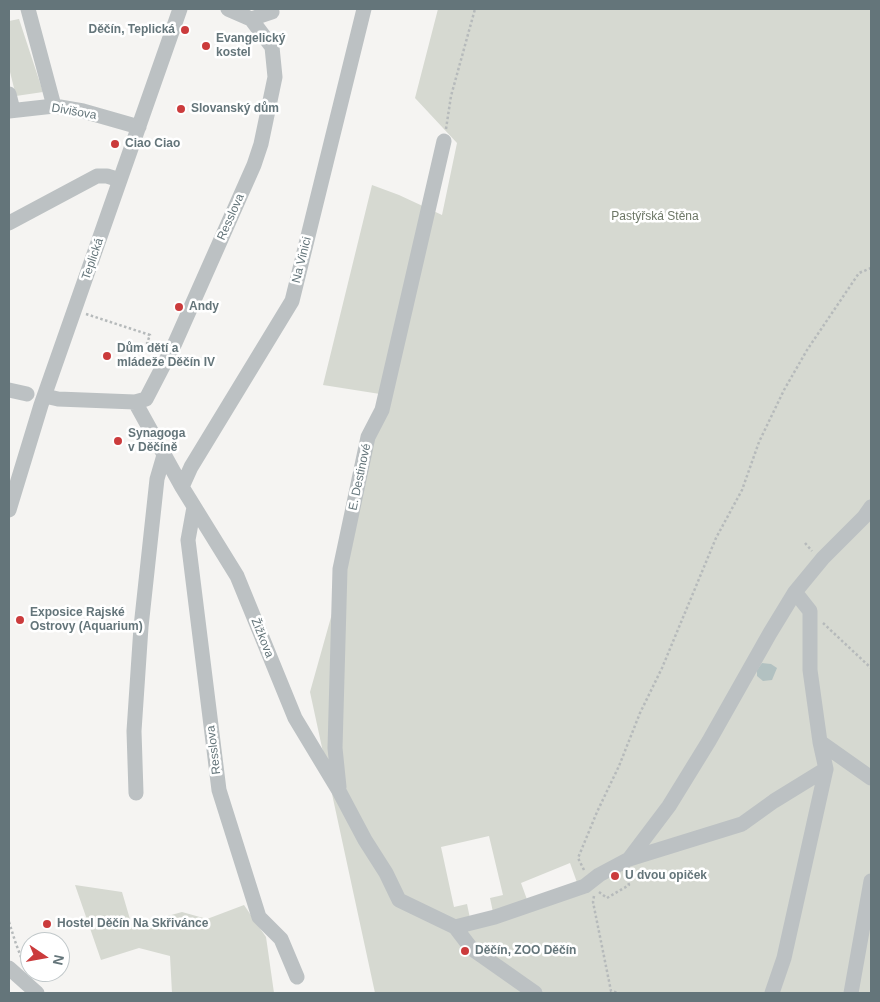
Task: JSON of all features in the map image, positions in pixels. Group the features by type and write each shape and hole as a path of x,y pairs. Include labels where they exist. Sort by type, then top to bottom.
{"street":[{"path":"28,9 54,106"},
{"name":"Teplická","path":"10,503 44,396 180,9"},
{"path":"228,9 251,19 272,12"},
{"name":"Na Vinici","path":"182,487 191,466 292,301 364,9"},
{"name":"Resslova","path":"135,402 146,398 170,354 251,172 261,144 275,77 272,47 251,19"},
{"path":"9,94 11,111"},
{"name":"Divišova","path":"11,111 54,106 83,111 139,127"},
{"name":"E. Destinové","path":"340,791 335,748 340,569 368,436 382,410 444,141"},
{"path":"9,223 98,176 108,176 120,180"},
{"path":"9,390 27,394"},
{"path":"44,396 58,399 135,402"},
{"name":"Žižkova","path":"135,402 182,487 237,576 295,718 340,791 399,900 455,927 471,948 535,993"},
{"path":"136,793 134,731 140,627 157,479 164,455"},
{"name":"Resslova","path":"194,507 188,540 219,790 258,916 280,939 297,977"},
{"path":"629,859 669,806 795,592 823,558 864,517 871,507"},
{"path":"772,993 784,958 826,769 820,742 810,670 810,611 795,592"},
{"path":"820,742 871,778"},
{"path":"455,927 495,917 591,884 599,875 629,859 742,824 774,801 826,769"},
{"path":"851,993 871,882"},
{"path":"14,972 37,993"}],"path":[{"path":"444,141 451,96 475,9"},
{"path":"629,859 625,872 629,885 607,898 591,884 578,858 619,766 640,713 666,659 716,538 742,490 759,442 784,390 807,350 859,273 871,268"},
{"path":"75,311 150,335 148,343 170,354"},
{"path":"805,543 812,551 815,548"},
{"path":"810,611 871,668"},
{"path":"591,884 611,990 619,993"},
{"path":"9,922 24,962 14,972"}],"green space":[{"name":"Pastýřská Stěna","path":"438,9 871,9 871,993 375,993 310,692 342,578 380,394 323,385 372,185 442,215 457,143 415,98","holes":["489,836 503,895 490,898 494,917 471,923 467,904 454,907 441,847","570,863 579,888 529,905 521,883"]},
{"path":"19,19 43,92 16,96 9,68 9,21"},
{"path":"75,885 122,892 132,926 182,912 207,919 244,905 266,937 274,993 172,993 170,956 139,948 101,960"}],"shaded area":[{"path":"762,663 771,664 777,668 772,680 763,681 757,676 757,670"}],"place":[{"name":"Děčín, Teplická","path":"185,30"},
{"name":"Evangelický kostel","path":"206,46"},
{"name":"Slovanský dům","path":"181,109"},
{"name":"Ciao Ciao","path":"115,144"},
{"name":"Andy","path":"179,307"},
{"name":"Dům dětí a mládeže Děčín IV","path":"107,356"},
{"name":"Synagoga v Děčíně","path":"118,441"},
{"name":"Exposice Rajské Ostrovy (Aquarium)","path":"20,620"},
{"name":"U dvou opiček","path":"615,876"},
{"name":"Hostel Děčín Na Skřivánce","path":"47,924"},
{"name":"Děčín, ZOO Děčín","path":"465,951"}]}
